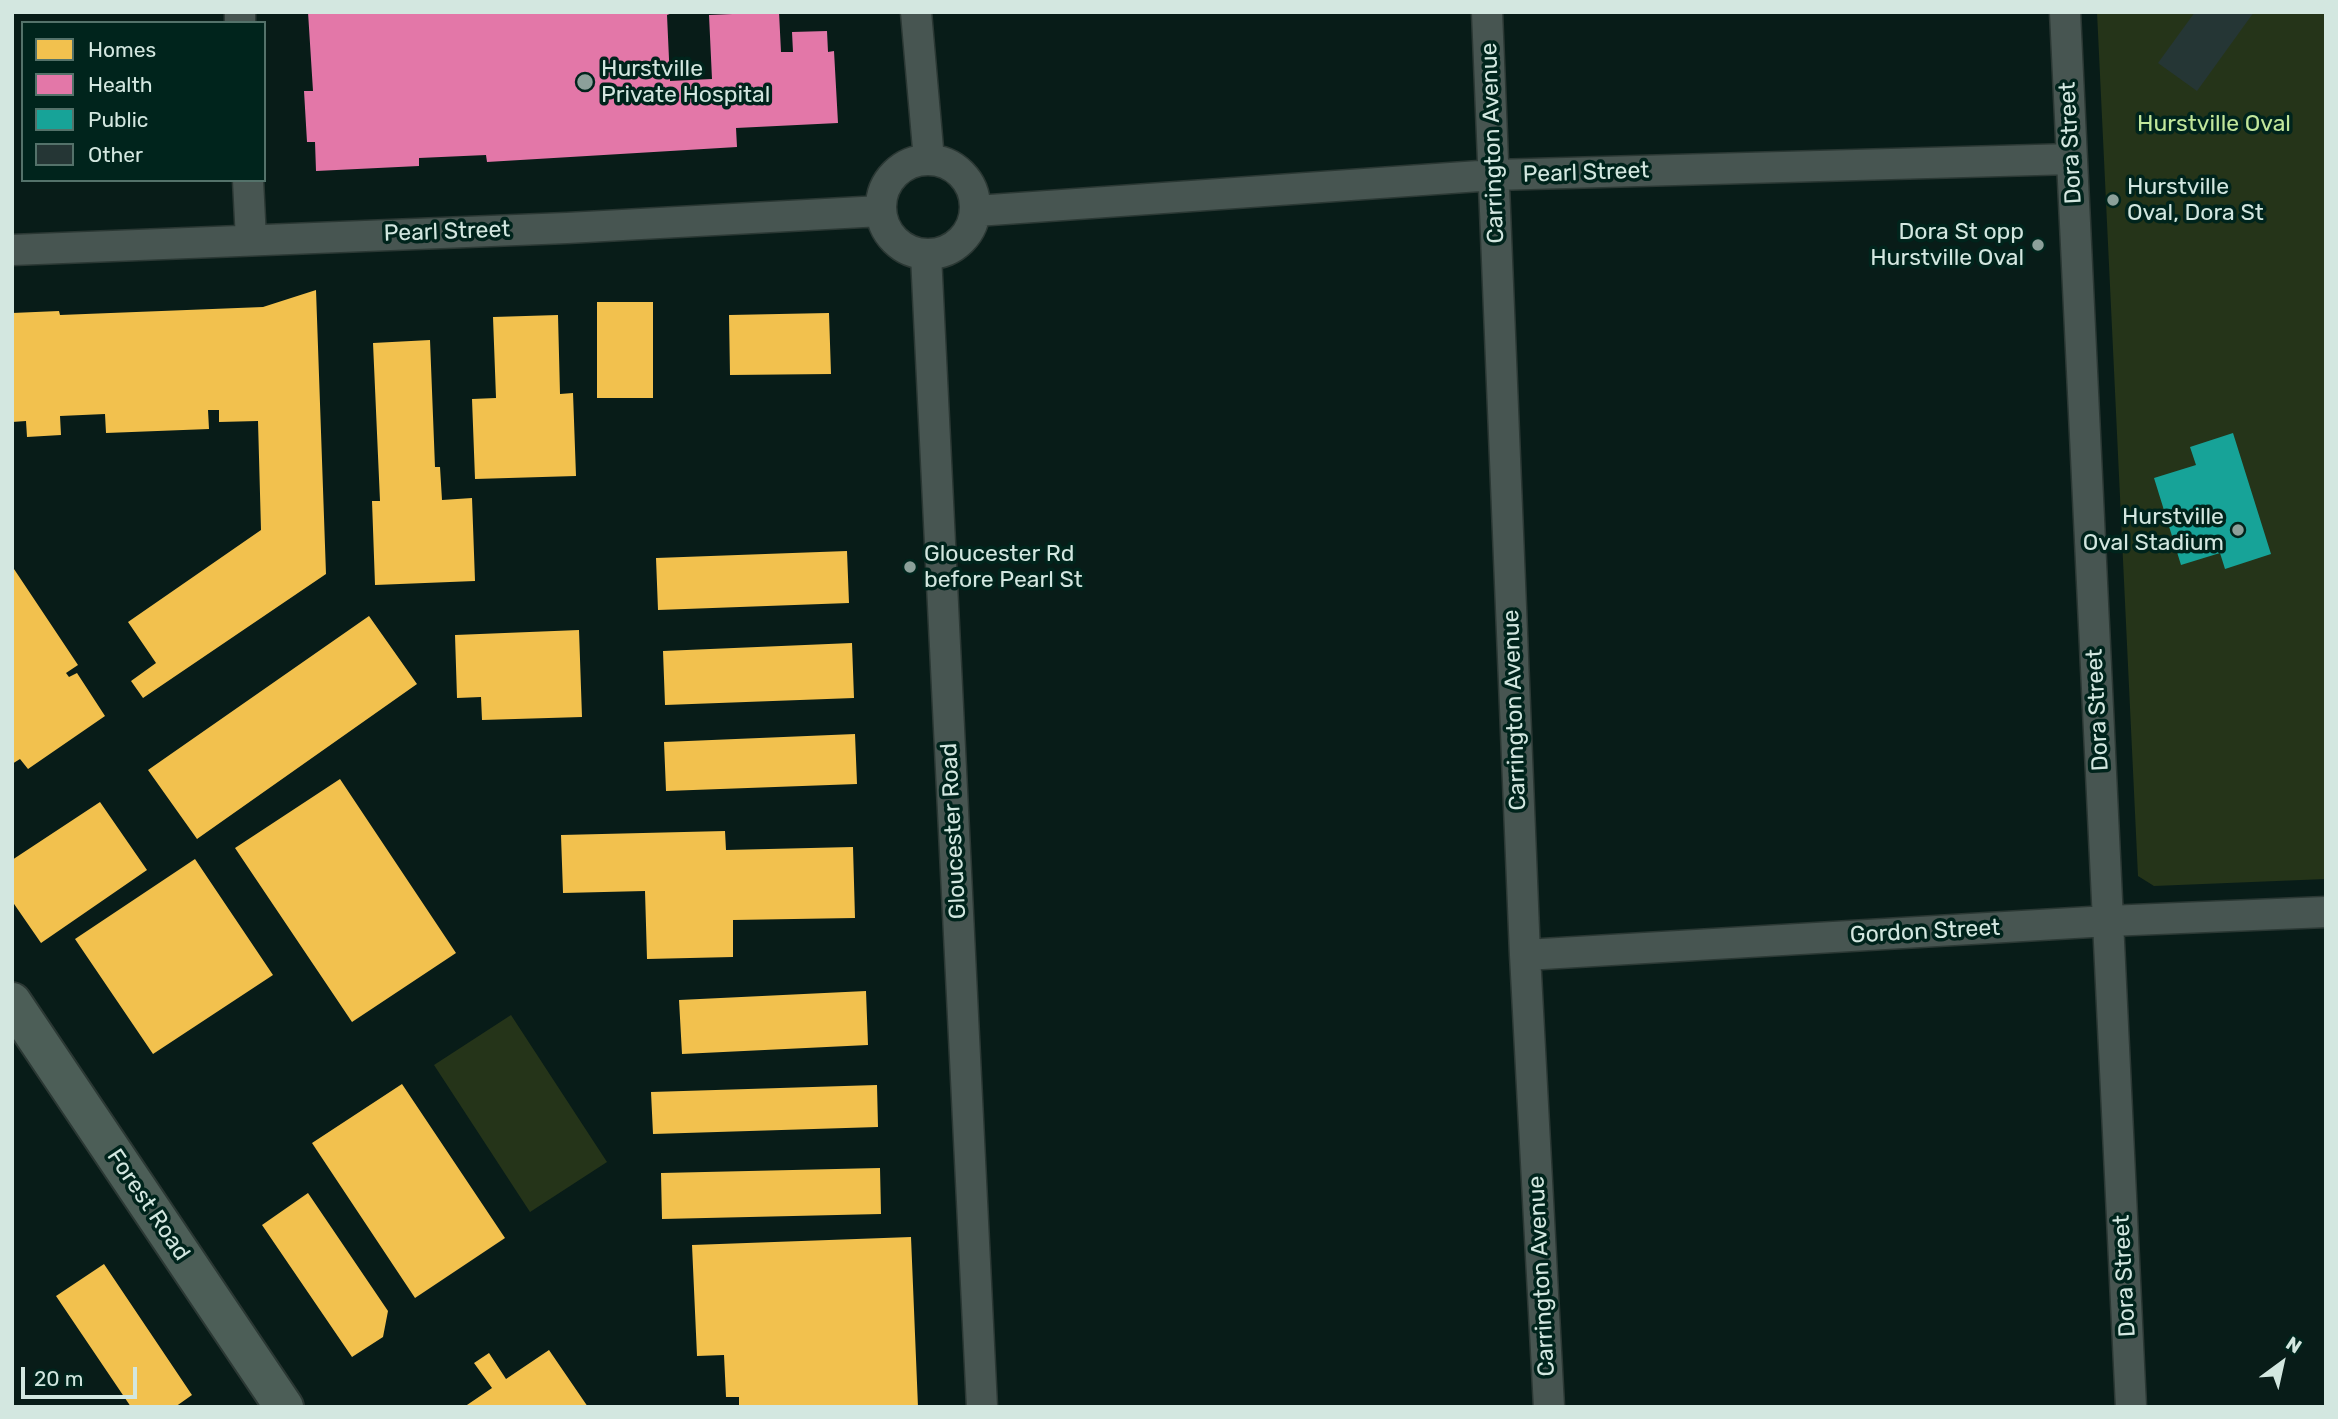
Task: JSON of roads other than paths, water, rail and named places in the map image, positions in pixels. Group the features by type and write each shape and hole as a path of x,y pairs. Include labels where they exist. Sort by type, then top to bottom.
{"main road":[{"name":"Forest Road","path":"12,1002 284,1407"}],"street":[{"path":"916,12 929,160"},
{"name":"Carrington Avenue","path":"1487,12 1525,955 1549,1407"},
{"name":"Dora Street","path":"2065,12 2131,1407"},
{"name":"Pearl Street","path":"976,211 1494,176 2072,159"},
{"path":"929,160 958,170 974,195 976,211 968,231 954,247 926,254 912,252 891,236 881,211 883,195 889,181 907,166 929,160"},
{"path":"248,182 251,240"},
{"name":"Pearl Street","path":"12,250 567,228 881,211"},
{"name":"Gloucester Road","path":"926,254 982,1407"},
{"name":"Gordon Street","path":"1525,955 2108,921 2326,912"}],"place":[{"name":"Hurstville Private Hospital","path":"585,82"},
{"name":"Hurstville Oval, Dora St","path":"2113,200"},
{"name":"Dora St opp Hurstville Oval","path":"2038,245"},
{"name":"Hurstville Oval Stadium","path":"2238,530"},
{"name":"Gloucester Rd before Pearl St","path":"910,567"}],"park label":[{"name":"Hurstville Oval","path":"2214,124"}]}
